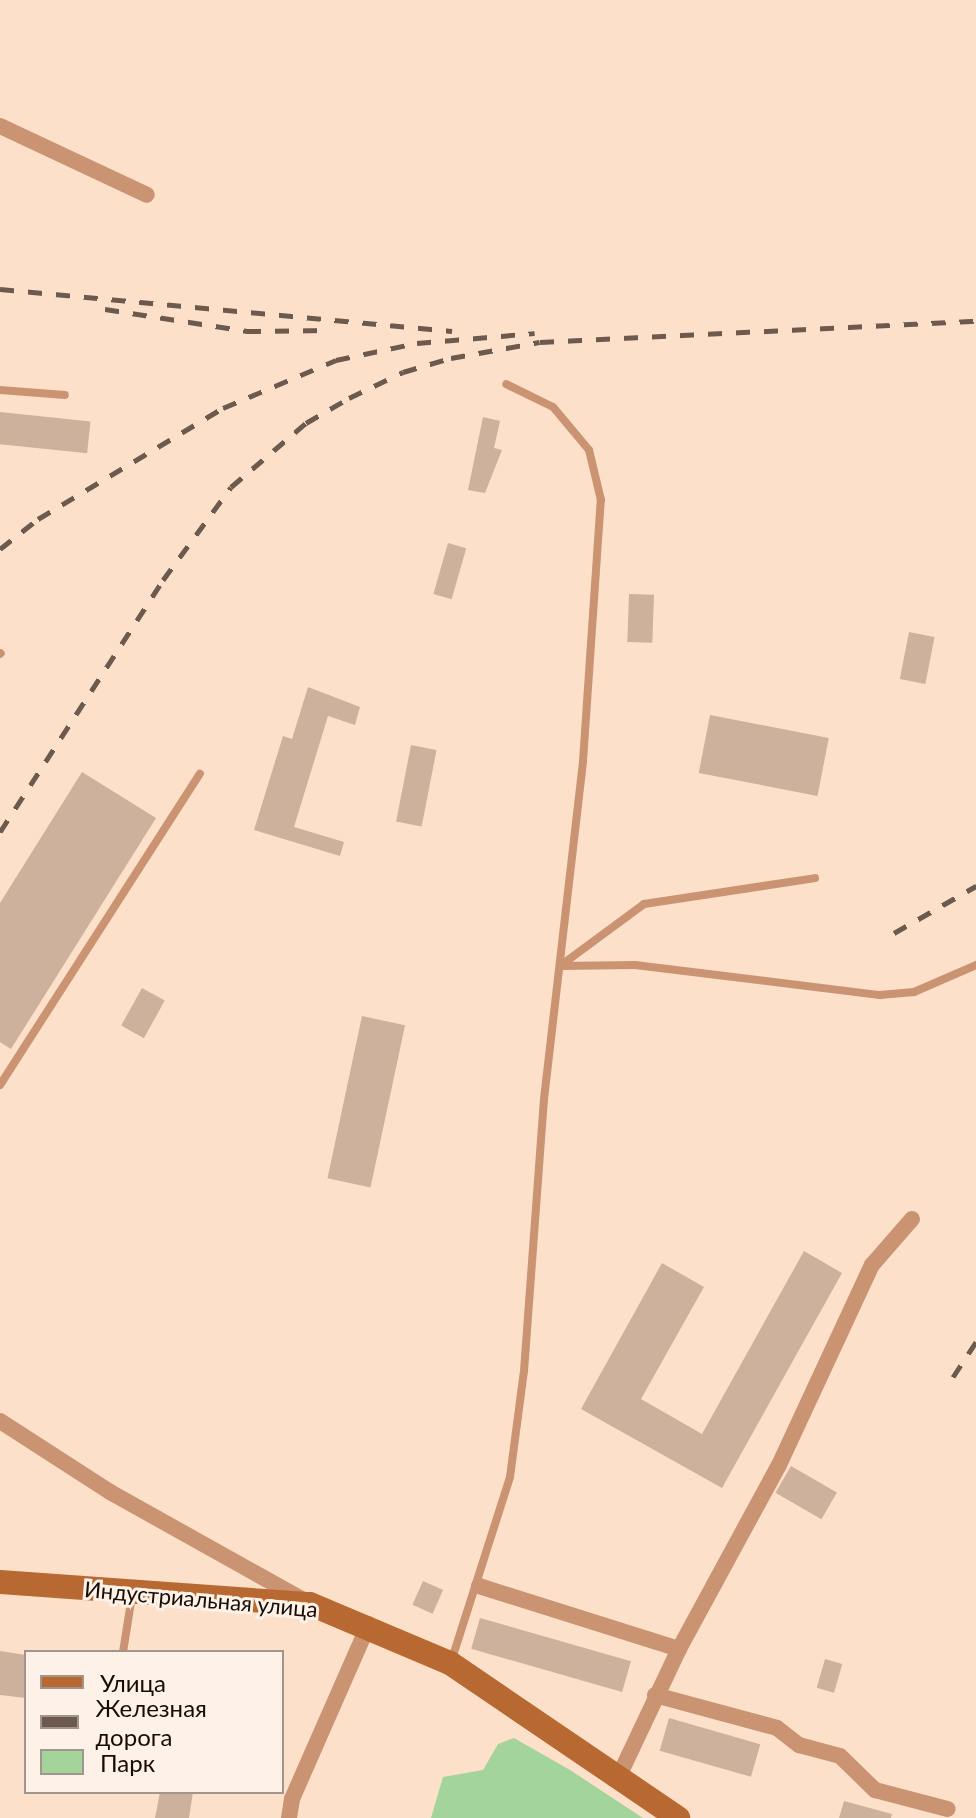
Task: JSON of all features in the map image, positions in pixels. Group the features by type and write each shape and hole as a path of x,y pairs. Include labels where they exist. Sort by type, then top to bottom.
{"main road":[{"name":"Индустриальная улица","path":"0,1582 310,1604 369,1624 450,1663 678,1818"}],"street":[{"path":"0,126 147,195"},
{"path":"619,1776 655,1695 779,1465 872,1265 912,1219"},
{"path":"0,1421 110,1492 310,1604"},
{"path":"479,1586 679,1649"},
{"path":"289,1818 292,1799 369,1624"},
{"path":"655,1695 777,1728 799,1745 840,1756 875,1790 948,1809"}],"lane":[{"path":"450,1663 479,1586 510,1477 524,1371 560,966 583,761 601,500 589,450 553,407 506,384"},
{"path":"0,390 65,395"},
{"path":"0,1085 200,774"},
{"path":"560,966 644,904 815,878"},
{"path":"560,966 635,965 896,995 914,992 976,965"},
{"path":"123,1650 132,1591"}],"green space":[{"path":"514,1738 643,1818 431,1818 443,1777 483,1770 498,1744"}],"building":[{"path":"0,412 91,422 87,453 0,444"},
{"path":"483,417 500,421 494,448 502,450 485,493 468,490"},
{"path":"448,543 466,548 452,599 433,594"},
{"path":"629,594 654,595 652,643 627,642"},
{"path":"909,632 935,637 925,684 900,679"},
{"path":"308,687 360,707 355,725 328,716 294,827 344,842 340,856 254,830 283,736 292,739"},
{"path":"710,715 829,738 818,796 699,773"},
{"path":"411,745 437,750 422,827 396,822"},
{"path":"82,772 156,818 11,1049 0,1042 0,903"},
{"path":"142,988 165,1001 144,1038 121,1026"},
{"path":"362,1016 405,1025 371,1188 327,1178"},
{"path":"804,1251 842,1273 722,1488 581,1409 662,1263 704,1287 641,1399 702,1434"},
{"path":"791,1466 837,1492 821,1519 776,1493"},
{"path":"423,1581 443,1590 433,1614 412,1605"},
{"path":"480,1618 631,1661 622,1692 471,1649"},
{"path":"0,1651 24,1655 24,1698 0,1695"},
{"path":"825,1659 842,1664 834,1693 817,1688"},
{"path":"669,1718 760,1744 751,1777 660,1751"},
{"path":"160,1794 193,1794 189,1818 155,1818"},
{"path":"844,1801 892,1814 891,1818 839,1818"}],"railway":[{"path":"0,289 452,331"},
{"path":"105,309 247,331 331,330"},
{"path":"0,832 163,580 231,487 306,423 349,398 403,372 451,358 540,342 976,321"},
{"path":"0,549 38,519 223,408 336,360 417,343 535,333"},
{"path":"894,933 976,886"},
{"path":"953,1377 976,1342"}]}
